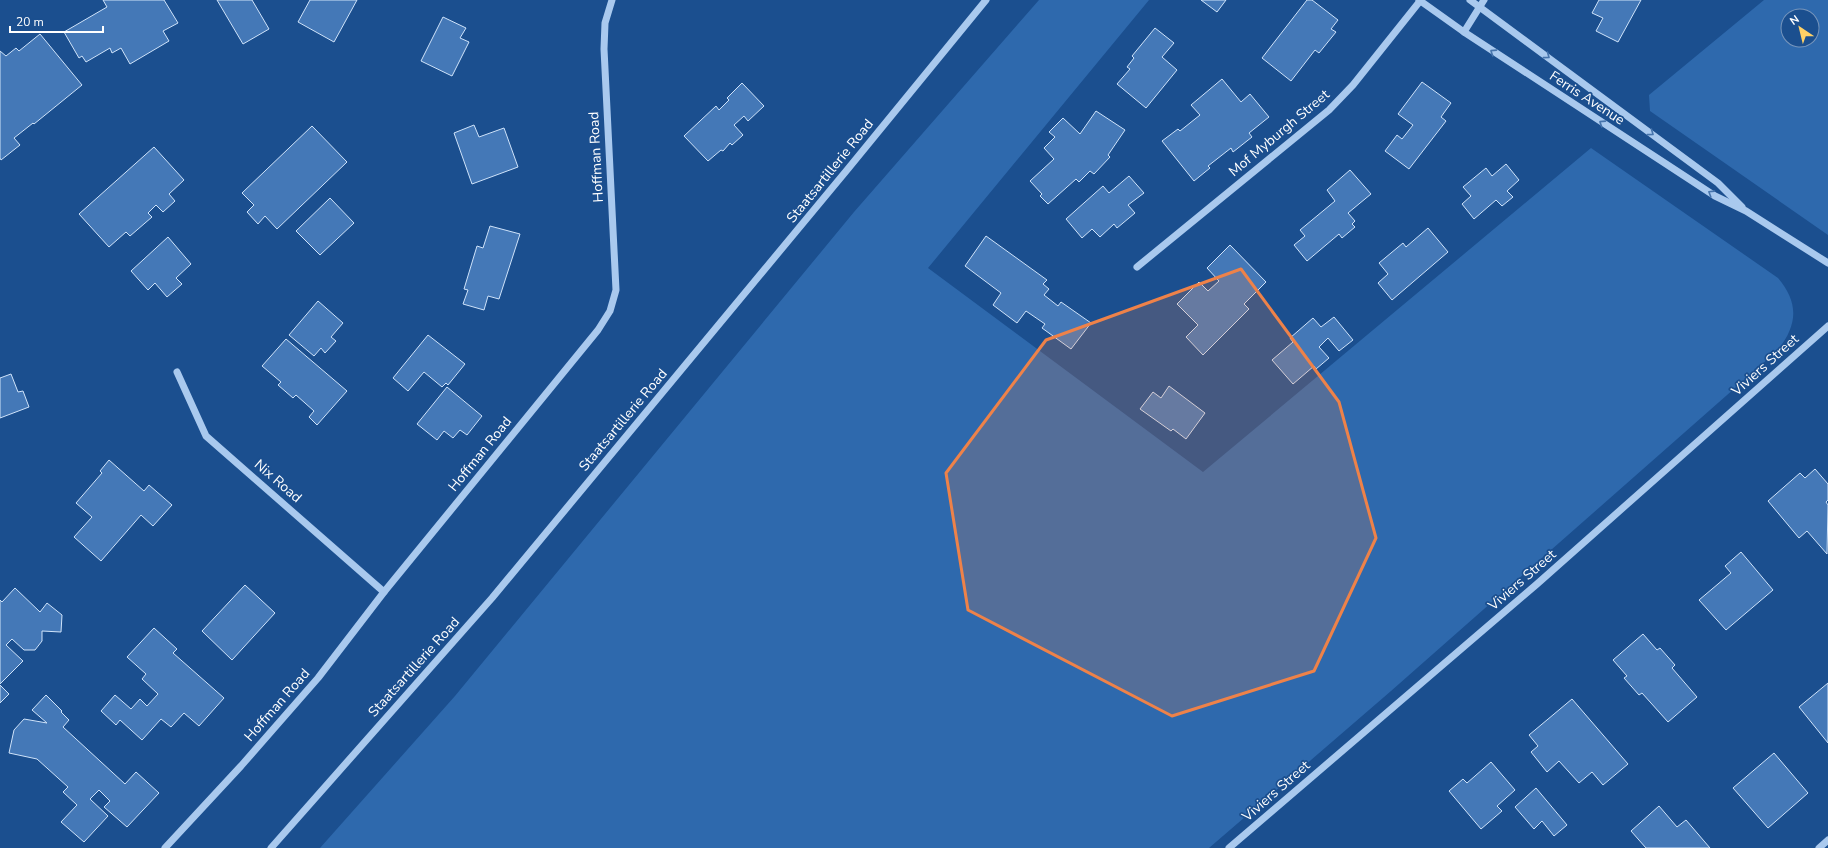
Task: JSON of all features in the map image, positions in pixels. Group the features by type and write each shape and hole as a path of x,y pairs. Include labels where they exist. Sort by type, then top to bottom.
{"street":[{"name":"Hoffman Road","path":"164,848 242,766 313,684 384,592 598,330 614,301 616,290 604,49 605,23 611,0"},
{"name":"Staatsartillerie Road","path":"270,848 492,598 842,177 986,0"},
{"name":"Ferris Avenue","path":"1470,0 1718,183 1746,211"},
{"path":"1464,32 1484,0"},
{"name":"Ferris Avenue","path":"1420,1 1464,32 1715,196 1746,211 1828,263"},
{"name":"Mof Myburgh Street","path":"1137,267 1329,110 1353,85 1420,1"},
{"name":"Viviers Street","path":"1229,848 1538,584 1828,326"},
{"name":"Nix Road","path":"178,372 206,436 384,592"},
{"path":"1819,848 1828,840"}],"highlighted area":[{"path":"1241,269 1339,402 1376,538 1314,671 1172,716 968,610 946,473 1046,340"}],"shaded area":[{"path":"1039,0 1149,0 928,268 1203,472 1591,148 1778,278 1790,296 1792,305 1792,323 1789,332 1777,351 1391,691 1209,848 320,848 455,696 854,212"},
{"path":"1764,0 1828,0 1828,235 1650,111 1649,95"}],"building":[{"path":"103,0 164,0 178,23 163,31 169,41 130,64 121,48 112,53 110,48 86,62 82,56 79,58 64,32 107,7"},
{"path":"217,0 252,0 269,29 243,44"},
{"path":"310,0 357,0 334,42 298,22"},
{"path":"1201,0 1226,0 1217,12"},
{"path":"1307,0 1312,0 1338,20 1331,29 1336,32 1319,53 1315,50 1291,81 1262,58"},
{"path":"1599,0 1641,0 1618,42 1596,31 1603,18 1592,13"},
{"path":"443,17 466,28 460,38 469,42 452,76 421,61"},
{"path":"1155,28 1174,43 1162,57 1177,70 1146,108 1117,84 1130,69 1127,67 1134,58 1132,56"},
{"path":"40,34 82,85 34,124 33,123 14,138 20,145 1,160 0,51 6,56 16,48 19,51"},
{"path":"1222,79 1241,102 1250,94 1269,117 1249,133 1252,137 1233,152 1231,148 1208,166 1210,168 1194,181 1162,141 1178,129 1180,131 1200,115 1191,105"},
{"path":"1422,82 1451,103 1441,117 1446,121 1409,169 1385,151 1397,135 1402,139 1413,125 1398,114"},
{"path":"742,83 764,106 748,121 744,116 734,125 743,135 732,145 730,143 723,151 721,150 708,161 684,136 716,106 719,110 729,100 727,98"},
{"path":"1096,111 1125,130 1108,155 1110,157 1094,174 1090,171 1079,182 1076,179 1048,204 1040,196 1042,194 1030,181 1054,159 1044,148 1055,137 1049,132 1063,118 1080,134"},
{"path":"474,125 479,137 504,128 518,167 472,184 454,133"},
{"path":"312,126 347,162 277,229 265,216 258,224 247,212 254,205 242,193"},
{"path":"154,147 184,180 169,194 175,201 163,212 156,205 148,213 152,217 130,236 126,232 109,247 79,214"},
{"path":"1506,164 1519,180 1507,191 1513,197 1502,206 1496,200 1474,219 1462,204 1471,196 1463,187 1486,168 1492,176"},
{"path":"1350,170 1371,194 1348,213 1355,221 1352,224 1355,227 1342,238 1339,234 1307,261 1294,245 1305,236 1300,230 1335,201 1327,190"},
{"path":"1129,176 1144,193 1128,205 1135,213 1117,228 1114,224 1100,237 1092,229 1082,238 1066,219 1103,186 1109,193"},
{"path":"330,198 354,223 320,255 296,231"},
{"path":"490,226 520,234 499,299 488,296 484,310 463,304 468,290 464,289 477,246 483,248"},
{"path":"1428,228 1448,252 1392,300 1378,283 1388,274 1379,263 1403,243 1406,247"},
{"path":"986,236 1047,280 1043,284 1049,289 1044,295 1058,306 1061,302 1091,323 1071,349 1042,328 1045,324 1026,311 1017,323 993,305 1001,293 965,266"},
{"path":"168,237 191,264 176,278 182,284 167,297 155,283 148,290 131,271"},
{"path":"1230,245 1266,282 1244,304 1249,309 1203,355 1186,337 1198,325 1177,304 1199,282 1208,291 1219,281 1207,268"},
{"path":"318,301 343,323 331,337 336,341 325,353 321,348 314,356 289,335"},
{"path":"1334,317 1353,340 1339,351 1328,338 1319,347 1329,358 1316,369 1314,366 1293,384 1272,360 1293,342 1290,338 1313,318 1321,327"},
{"path":"428,335 465,364 448,385 446,383 442,387 424,372 408,391 393,378"},
{"path":"286,339 347,391 317,425 309,417 314,411 296,395 293,398 278,385 281,382 262,366"},
{"path":"11,374 18,392 23,391 29,407 0,418 0,378"},
{"path":"1169,386 1205,413 1186,439 1173,429 1171,431 1140,409 1153,392 1161,398"},
{"path":"447,387 482,416 467,435 460,430 453,438 444,431 437,440 417,424"},
{"path":"109,460 144,491 149,485 172,505 153,526 141,515 101,561 74,537 92,517 76,503 102,473 100,471"},
{"path":"1815,469 1828,484 1828,500 1826,502 1828,505 1827,554 1807,531 1799,538 1768,501 1800,473 1805,478"},
{"path":"1741,552 1773,590 1726,630 1699,600 1731,573 1725,566"},
{"path":"245,585 275,613 232,660 202,631"},
{"path":"15,588 40,612 47,603 62,615 61,632 42,631 42,641 35,650 24,650 12,639 6,645 23,661 0,684 0,600 2,602"},
{"path":"154,628 177,649 173,653 224,698 199,726 184,713 171,727 161,719 142,740 120,720 116,725 101,711 115,695 131,709 140,699 147,706 158,694 142,679 146,674 127,657"},
{"path":"1643,634 1657,650 1660,648 1675,665 1672,668 1697,697 1668,722 1642,693 1639,695 1624,678 1627,676 1613,660"},
{"path":"1828,683 1828,743 1799,707"},
{"path":"0,685 9,694 0,703"},
{"path":"46,695 69,720 63,727 125,784 136,772 159,793 127,827 104,807 110,801 99,790 90,799 108,816 84,842 61,822 77,805 63,792 68,787 37,759 9,753 14,730 24,719 47,723 32,710"},
{"path":"1572,699 1628,764 1603,785 1592,772 1579,783 1559,761 1547,772 1531,752 1538,746 1529,735"},
{"path":"1774,753 1808,793 1768,828 1733,788"},
{"path":"1491,762 1515,790 1497,806 1502,811 1481,829 1449,791 1463,779 1467,783"},
{"path":"1536,788 1567,825 1554,836 1542,821 1534,829 1515,807"},
{"path":"1659,806 1677,827 1686,820 1710,848 1646,848 1631,831"}]}
